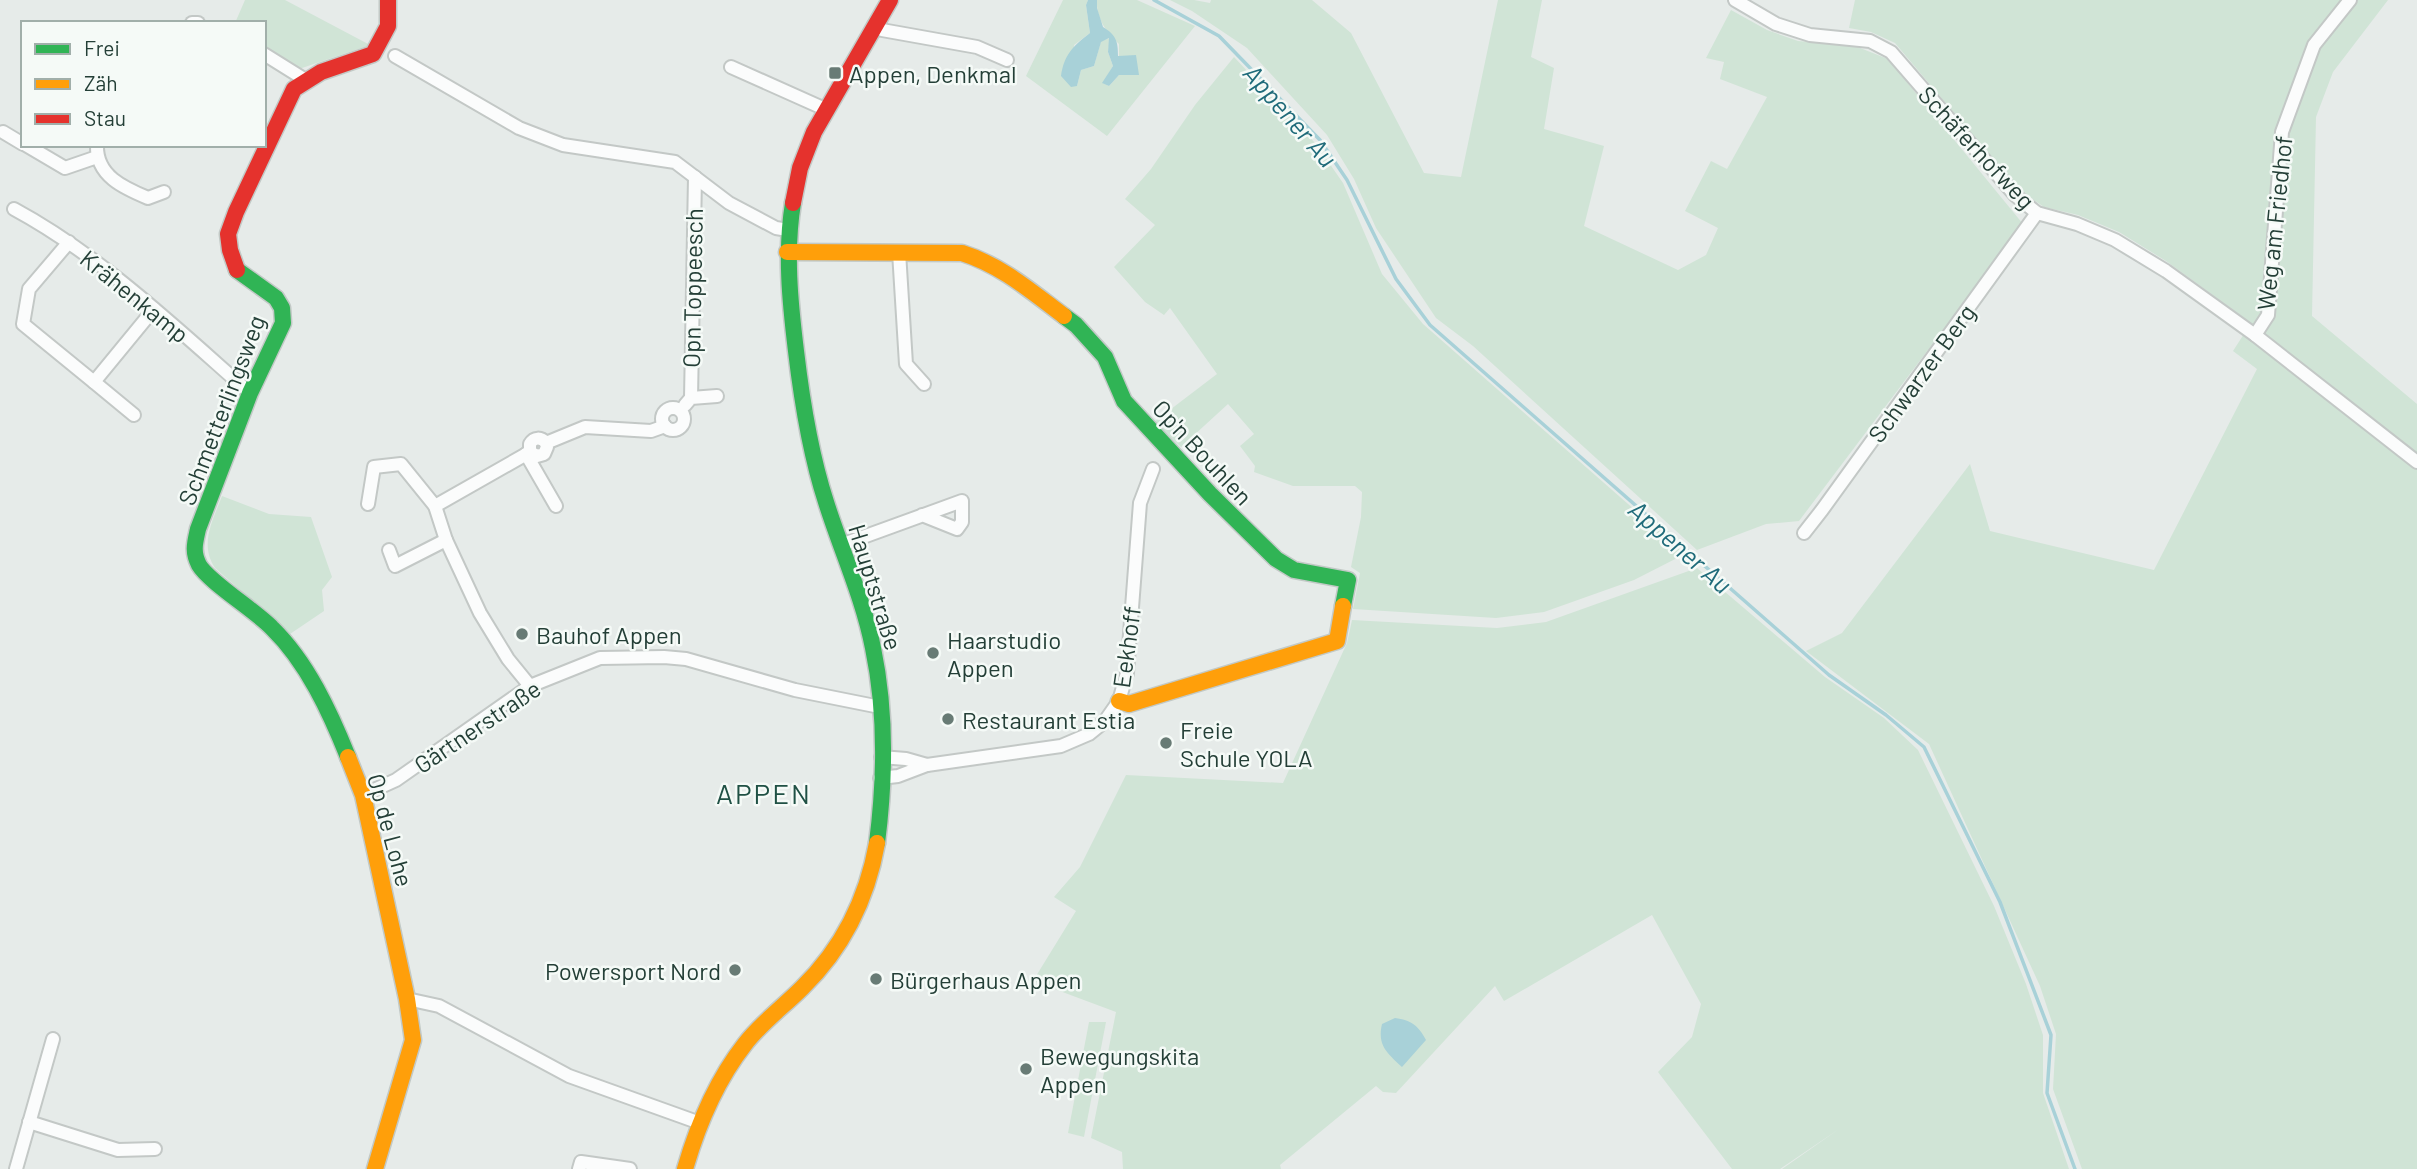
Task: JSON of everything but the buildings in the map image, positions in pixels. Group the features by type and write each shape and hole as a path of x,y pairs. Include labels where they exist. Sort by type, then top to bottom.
{"street":[{"path":"266,55 304,79 373,54 388,26 388,0"},
{"name":"Hauptstraße","path":"685,1169 700,1123 720,1080 745,1043 806,984 834,952 855,917 865,894 877,844 881,757 877,670 859,592 825,500 809,436 787,252 792,201 801,164 825,109 890,0"},
{"name":"Schäferhofweg","path":"1735,0 1776,24 1810,35 1870,41 1891,52 2015,195 2037,213 2077,224 2115,240 2166,271 2255,335 2417,462"},
{"name":"Weg am Friedhof","path":"2255,335 2268,315 2282,132 2314,45 2350,0"},
{"path":"874,25 882,30 977,47 1007,60"},
{"name":"Opn Toppeesch","path":"395,56 519,128 563,145 675,163 729,203 776,228 788,230"},
{"path":"731,67 825,109"},
{"name":"Schmetterlingsweg","path":"193,551 198,529 250,393 284,323 282,308 276,298 237,270 228,234 294,89 304,79"},
{"path":"3,132 21,142"},
{"path":"29,147 65,168 97,151 105,172 119,186 148,198 164,192"},
{"name":"Opn Toppeesch","path":"691,398 695,177"},
{"name":"Krähenkamp","path":"14,209 69,242 153,309 250,393"},
{"name":"Schwarzer Berg","path":"1804,533 2037,213"},
{"path":"69,242 29,289 23,324 134,415"},
{"name":"Op'n Bouhlen","path":"787,252 962,253 982,258 1076,325 1105,357 1124,401 1250,536 1276,559 1294,570 1348,579 1337,641 1129,704 1119,701"},
{"path":"899,252 906,364 924,384"},
{"path":"94,382 153,309"},
{"path":"435,506 528,453 532,440 540,438 546,443 585,427 651,431 665,426 672,430 680,428 685,417 680,410 691,398 717,396"},
{"path":"528,453 556,506"},
{"path":"368,504 374,467 401,464 435,506 446,540 481,613 508,659 530,686"},
{"name":"Eekhoff","path":"880,778 898,776 927,765 1049,749 1072,743 1105,721 1119,701 1127,673 1140,503 1153,469"},
{"path":"841,545 922,515"},
{"path":"388,550 395,566 446,540"},
{"name":"Op de Lohe","path":"193,551 201,568 273,628 302,665 338,732 363,795 407,999 413,1040 375,1169"},
{"name":"Gärtnerstraße","path":"363,795 396,780 530,686 600,659 664,657 701,662 795,690 880,707"},
{"name":"Eekhoff","path":"881,757 906,759 927,765"},
{"path":"407,999 439,1006 569,1076 700,1123"},
{"path":"16,1169 53,1040"},
{"path":"29,1122 118,1150 155,1149"},
{"path":"579,1169 581,1162 630,1169"}],"green space":[{"path":"245,0 285,0 370,45 299,69 266,49 266,21 236,21"},
{"path":"1063,0 1088,0 1086,5 1090,33 1074,45 1077,86 1081,70 1094,66 1101,41 1110,38 1108,52 1113,66 1103,83 1109,86 1119,75 1119,44 1103,24 1098,13 1097,0 1137,0 1195,26 1107,136 1026,76"},
{"path":"1170,0 1210,3 1211,0 1312,0 1351,33 1424,173 1461,177 1498,0 1542,0 1531,57 1554,68 1544,129 1604,146 1584,226 1678,270 1706,255 1718,228 1685,211 1711,161 1727,169 1767,97 1720,79 1724,62 1706,58 1731,10 1767,30 1798,41 1855,46 1888,59 2023,224 1799,521 1766,524 1697,550 1473,346 1436,318 1376,228 1354,179 1327,135 1247,48 1192,11"},
{"path":"1855,0 2388,0 2333,72 2316,117 2312,316 2417,404 2417,1169 2082,1169 2053,1089 2056,1034 2040,986 1929,744 1806,651 1842,633 1970,464 1990,531 2154,570 2257,369 2233,351 2251,323 2166,261 2119,232 2078,215 2044,207 2018,189 1895,43 1871,32 1849,28"},
{"path":"1234,57 1316,144 1343,183 1382,274 1423,324 1685,554 1634,580 1544,612 1496,618 1353,609 1360,573 1351,567 1361,517 1362,492 1355,486 1293,486 1254,472 1255,466 1240,446 1254,434 1228,404 1181,447 1154,422 1217,374 1170,308 1164,315 1145,302 1114,267 1155,225 1125,199 1151,169 1195,105"},
{"path":"222,496 269,514 311,517 332,577 322,590 324,611 290,634 215,568 210,559 209,532"},
{"path":"1697,568 1825,677 1884,718 1918,750 1994,906 2026,984 2043,1035 2043,1093 2069,1169 1782,1169 1839,1129 1780,1169 1732,1169 1658,1072 1692,1037 1701,1004 1652,915 1504,1001 1495,986 1396,1093 1383,1092 1376,1086 1280,1165 1281,1169 1123,1169 1122,1152 1091,1138 1116,1012 1033,981 1076,911 1054,897 1080,867 1126,775 1283,783 1347,643 1352,620 1497,628 1546,622"},
{"path":"1089,1022 1106,1022 1084,1137 1068,1133"}],"water":[{"path":"1088,0 1097,0 1103,27 1115,39 1118,56 1136,55 1139,75 1119,75 1109,86 1102,83 1113,66 1108,52 1109,38 1101,42 1094,66 1081,70 1077,86 1071,87 1061,76 1064,62 1070,52 1090,33 1086,5"},
{"path":"1395,1018 1414,1024 1426,1040 1402,1067 1388,1053 1381,1038 1382,1024"}],"waterway":[{"name":"Appener Au","path":"1154,0 1219,36 1320,140 1347,180 1396,279 1430,325 1829,675 1886,715 1924,747 2000,902 2051,1035 2047,1093 2075,1169"}],"traffic: fast":[{"path":"793,203 789,240 790,296 807,427 826,502 864,610 877,672 883,745 877,843"},
{"path":"237,270 276,298 282,308 283,323 250,393 198,529 195,555 204,572 265,621 285,641 307,672 325,705 348,757"},
{"path":"1064,316 1076,325 1105,357 1124,401 1210,494 1276,559 1294,570 1348,580 1343,606"}],"traffic: slow":[{"path":"787,252 962,253 1003,272 1064,316"},
{"path":"1119,701 1129,704 1337,641 1343,606"},
{"path":"348,757 363,795 407,999 413,1040 375,1169"},
{"path":"685,1169 709,1104 735,1058 758,1029 817,973 841,939 860,903 877,843"}],"traffic: jam":[{"path":"237,270 228,234 294,89 321,72 373,54 388,26 388,0"},
{"path":"793,203 800,168 814,132 890,0"}],"place":[{"name":"Appen, Denkmal","path":"835,73"},
{"name":"Bauhof Appen","path":"522,634"},
{"name":"Haarstudio Appen","path":"933,653"},
{"name":"Restaurant Estia","path":"948,719"},
{"name":"Freie Schule YOLA","path":"1166,743"},
{"name":"Powersport Nord","path":"735,970"},
{"name":"Bürgerhaus Appen","path":"876,979"},
{"name":"Bewegungskita Appen","path":"1026,1069"}],"district":[{"name":"APPEN","path":"764,793"}]}
